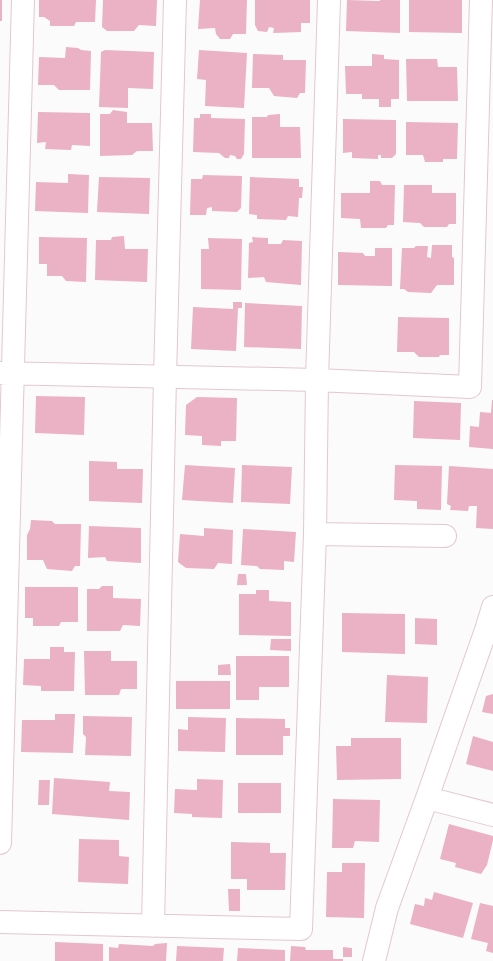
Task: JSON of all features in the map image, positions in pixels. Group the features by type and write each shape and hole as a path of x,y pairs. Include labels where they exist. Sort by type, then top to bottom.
{"street":[{"path":"0,843 6,373 23,0"},
{"path":"153,926 175,0"},
{"path":"0,922 301,929 315,534 317,380 329,0"},
{"path":"6,373 317,380 470,386 481,0"},
{"path":"315,534 445,536"},
{"path":"374,961 387,908 490,631 493,608"},
{"path":"427,798 493,815"}],"building":[{"path":"0,0 2,0 2,21 0,21"},
{"path":"39,0 96,0 95,22 76,22 74,26 50,26 50,21 44,17 39,17"},
{"path":"103,0 157,0 156,26 139,25 134,31 107,31 102,27"},
{"path":"200,0 247,0 246,34 233,34 230,39 220,39 216,34 215,28 198,29"},
{"path":"255,0 310,0 310,23 301,23 301,32 273,33 274,28 269,27 267,32 258,31 255,25"},
{"path":"347,0 400,0 400,33 346,31"},
{"path":"409,0 462,0 462,33 409,32"},
{"path":"66,47 91,51 90,90 59,90 54,85 38,85 39,57 65,58"},
{"path":"105,50 154,52 153,89 128,88 128,108 99,107 101,52"},
{"path":"199,50 247,53 244,108 205,106 206,80 197,79"},
{"path":"253,54 283,55 283,60 306,60 305,93 300,93 297,98 274,96 269,88 252,88"},
{"path":"372,54 384,55 384,59 399,60 399,99 391,99 391,107 379,107 379,99 362,99 362,94 346,94 345,66 372,66"},
{"path":"406,59 437,59 438,67 457,67 458,101 407,101"},
{"path":"113,110 127,112 127,123 152,123 153,151 137,151 132,155 100,156 100,114 110,114"},
{"path":"38,112 90,113 90,146 72,145 71,150 45,149 46,142 37,143"},
{"path":"200,114 211,114 211,118 245,119 244,154 241,159 237,159 235,156 230,155 229,158 225,158 219,153 193,152 194,118 200,118"},
{"path":"280,114 280,127 300,127 301,158 252,158 252,117 267,117 268,115"},
{"path":"343,119 396,120 396,154 392,158 381,158 381,155 378,155 378,159 352,158 352,152 343,153"},
{"path":"406,122 458,123 457,159 443,159 443,162 425,162 423,155 406,155"},
{"path":"68,174 89,175 88,213 35,211 36,182 68,183"},
{"path":"203,175 242,176 241,208 237,212 212,211 212,207 207,208 206,215 190,215 191,179 202,179"},
{"path":"99,177 150,178 149,214 97,212"},
{"path":"250,177 299,179 299,187 303,187 302,198 299,198 298,217 288,216 286,220 257,219 257,215 249,214"},
{"path":"370,181 380,181 382,185 395,185 394,225 388,225 386,228 361,228 360,219 341,218 341,193 370,193"},
{"path":"404,185 432,185 432,193 456,193 456,224 449,224 447,227 424,227 420,223 403,222"},
{"path":"124,236 125,249 148,249 147,282 95,280 96,240 111,240 112,237"},
{"path":"39,237 87,238 86,282 66,281 62,276 47,276 47,264 39,264"},
{"path":"252,237 268,238 268,244 281,244 283,240 302,241 301,285 266,282 264,277 248,278 249,243 253,242"},
{"path":"208,238 242,239 241,290 201,289 201,249 209,249"},
{"path":"432,245 452,245 452,257 454,258 454,285 437,285 431,293 408,292 404,289 400,289 402,248 428,246 427,257 431,258"},
{"path":"375,248 392,248 392,286 338,285 338,252 363,253 365,256 375,256"},
{"path":"233,302 242,302 242,308 238,308 236,351 191,349 193,307 233,309"},
{"path":"245,303 302,306 301,349 244,347"},
{"path":"398,317 449,318 449,355 440,355 439,357 419,357 414,352 397,352"},
{"path":"36,396 85,397 84,435 35,433"},
{"path":"197,397 237,398 236,441 221,441 221,446 202,445 202,436 185,435 186,405"},
{"path":"492,400 493,449 469,447 470,426 479,427 480,412 491,413"},
{"path":"414,401 461,403 460,440 413,438"},
{"path":"89,461 117,462 117,469 143,469 142,503 89,501"},
{"path":"185,465 235,468 233,503 182,500"},
{"path":"242,465 292,467 290,504 241,502"},
{"path":"395,465 442,466 441,510 417,509 417,501 394,500"},
{"path":"449,466 493,469 493,529 476,528 477,506 469,506 468,511 450,510 451,506 447,504"},
{"path":"31,520 52,521 55,524 81,524 80,566 75,566 72,571 47,569 43,560 27,560 27,535 30,529"},
{"path":"89,526 141,528 141,563 107,561 105,557 88,558"},
{"path":"204,528 233,530 232,564 218,563 214,569 186,568 178,562 180,534 204,536"},
{"path":"243,529 296,532 294,562 284,561 284,570 260,569 257,566 241,565"},
{"path":"238,574 246,574 247,585 237,585"},
{"path":"102,586 113,586 113,598 141,599 140,626 123,625 120,631 87,631 87,589 99,589"},
{"path":"25,587 78,587 78,622 61,622 59,626 33,626 33,618 25,618"},
{"path":"256,590 269,590 269,601 291,602 291,636 239,635 239,594 256,594"},
{"path":"342,613 405,614 405,654 342,652"},
{"path":"415,618 437,619 437,645 415,644"},
{"path":"271,639 291,639 291,651 270,650"},
{"path":"50,647 64,647 64,652 75,652 74,691 41,691 41,686 23,685 24,659 50,659"},
{"path":"84,651 111,651 111,661 137,661 137,689 121,689 119,695 85,695"},
{"path":"236,656 289,656 289,687 259,687 259,700 236,700"},
{"path":"230,664 231,675 218,675 218,665"},
{"path":"387,675 428,677 427,723 385,722"},
{"path":"176,681 230,681 230,709 176,709"},
{"path":"493,694 493,714 482,712 486,696"},
{"path":"55,714 75,714 73,753 21,752 22,720 55,720"},
{"path":"83,716 132,717 131,756 85,755 86,737 83,734"},
{"path":"188,717 226,718 225,752 178,751 178,729 188,730"},
{"path":"236,718 285,719 285,728 290,728 290,736 283,736 283,755 236,755"},
{"path":"473,736 493,742 493,771 466,764"},
{"path":"351,738 401,738 401,779 337,780 336,746 351,746"},
{"path":"54,778 110,782 109,791 130,792 129,820 52,814"},
{"path":"197,779 223,780 222,818 192,817 192,814 174,813 175,789 197,790"},
{"path":"39,780 50,780 49,805 38,805"},
{"path":"238,783 281,783 281,813 238,813"},
{"path":"333,799 380,800 379,842 355,841 353,848 332,848"},
{"path":"449,824 493,836 487,865 481,874 455,867 456,863 440,859"},
{"path":"79,839 119,840 119,856 129,857 128,884 78,882"},
{"path":"231,842 270,843 270,853 286,853 285,890 247,890 247,879 231,879"},
{"path":"342,863 365,863 364,918 326,917 327,872 342,872"},
{"path":"228,889 240,889 240,911 229,911"},
{"path":"434,892 473,903 463,938 410,924 415,904 424,906 425,898 432,900"},
{"path":"480,903 493,906 493,953 486,951 488,943 471,939"},
{"path":"55,942 103,944 103,961 55,961"},
{"path":"167,943 166,961 109,961 109,947 118,948 119,944 153,946 155,944"},
{"path":"177,946 224,948 223,961 176,961"},
{"path":"291,946 305,947 306,950 333,950 333,959 343,959 343,961 290,961"},
{"path":"343,947 352,948 352,957 343,957"},
{"path":"238,948 285,950 285,961 237,961"}]}
